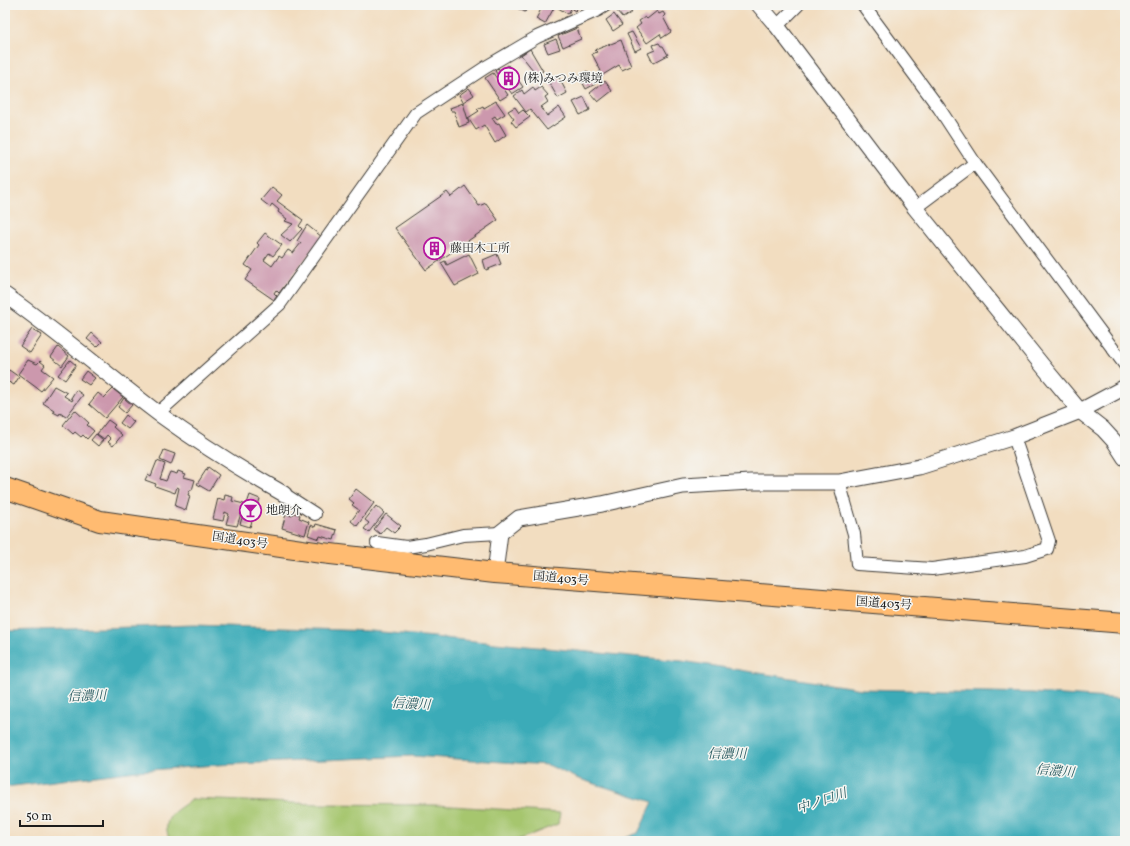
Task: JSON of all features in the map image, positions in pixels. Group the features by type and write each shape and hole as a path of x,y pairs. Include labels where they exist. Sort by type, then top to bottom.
{"highway":[{"name":"国道403号","path":"5,488 100,521 322,553 496,573 1125,623"}],"street":[{"path":"158,413 280,304 416,113 486,67 525,44 606,5"},
{"path":"759,5 777,26 915,208 1080,411 1103,429 1114,441 1125,458"},
{"path":"777,26 798,5"},
{"path":"863,5 939,108 975,163 1125,365"},
{"path":"915,208 975,163"},
{"path":"5,295 35,316 158,413 216,454 315,514"},
{"path":"377,543 406,547 463,535 500,533 519,518 602,504 683,486 751,482 839,482 918,467 1014,437 1080,411 1125,387"},
{"path":"839,482 854,534 857,564 932,569 1026,556 1047,549 1049,541 1014,437"},
{"path":"496,573 500,533"}],"green space":[{"path":"193,799 319,804 435,805 560,813 558,824 515,841 170,841 167,833 168,820 175,811"}],"water":[{"name":"信濃川","path":"194,625 371,631 682,661 862,689 1032,693 1125,699 1125,841 617,841 638,833 653,802 576,778 548,765 412,756 216,765 137,771 5,787 5,631"}],"building":[{"path":"511,5 525,5 528,7 525,12"},
{"path":"543,5 573,5 568,14 555,6 545,24 536,19"},
{"path":"623,5 627,5 632,12 623,18 616,10"},
{"path":"575,6 578,8 575,11 572,9"},
{"path":"657,11 659,14 663,12 665,15 663,17 671,32 662,38 660,34 647,43 636,28 641,24 639,21 645,17 647,19"},
{"path":"614,14 622,25 613,31 606,20"},
{"path":"577,28 581,39 563,47 558,36"},
{"path":"632,32 641,48 635,51 627,34"},
{"path":"556,39 560,49 548,53 544,44"},
{"path":"621,40 631,66 622,70 619,65 601,76 599,72 601,71 592,54 597,52 595,50"},
{"path":"659,43 663,46 668,55 653,63 648,53 655,50 653,45"},
{"path":"530,49 543,71 537,75 521,55"},
{"name":"(株)みつみ環境","path":"508,65 523,87 512,94 495,71 498,68 500,71"},
{"path":"587,71 595,84 586,89 579,76"},
{"path":"493,73 508,95 500,100 485,78"},
{"path":"558,76 567,93 558,98 548,81"},
{"path":"605,81 612,91 598,102 590,93"},
{"path":"533,87 535,91 541,87 548,95 545,97 548,102 541,107 547,116 559,107 566,117 547,130 530,109 526,112 514,96 522,90 524,94"},
{"path":"469,88 474,95 463,102 459,95"},
{"path":"584,97 590,110 580,115 573,102"},
{"path":"496,101 505,114 497,119 495,116 492,118 496,124 499,123 506,135 495,143 484,125 476,130 468,118 479,111 477,109 483,106 484,108"},
{"path":"463,103 469,123 459,127 454,111 451,111 450,108"},
{"path":"515,107 519,113 523,110 530,117 516,127 511,121 514,119 508,111"},
{"name":"藤田木工所","path":"465,186 479,206 486,203 498,220 426,270 395,228 447,192 451,197"},
{"path":"272,187 282,195 277,201 303,220 299,226 302,229 290,242 281,235 293,224 285,221 287,219 278,212 279,210 272,204 270,207 261,200"},
{"path":"307,225 322,237 279,293 276,290 274,293 277,296 274,300 245,280 252,270 245,265 259,245 257,243 265,233 282,245 273,256 269,253 264,260 272,266 279,256 282,258 288,250 293,253 301,243 297,241"},
{"path":"469,254 479,274 455,286 441,263 445,261 447,265"},
{"path":"497,254 501,264 486,270 483,260"},
{"path":"32,329 42,335 30,353 20,346"},
{"path":"92,333 102,342 97,347 87,339"},
{"path":"58,347 69,356 62,366 51,357"},
{"path":"28,360 37,364 40,361 45,365 42,369 53,377 41,391 18,374"},
{"path":"70,360 76,365 65,380 58,375"},
{"path":"9,370 19,377 14,385 5,380 5,375"},
{"path":"86,371 95,378 89,385 80,379"},
{"path":"54,386 67,393 64,396 72,401 73,399 71,398 76,390 83,395 66,417 60,413 59,415 53,412 54,410 43,403"},
{"path":"113,389 123,397 105,418 89,404 98,393 104,398"},
{"path":"124,398 132,405 125,413 118,407"},
{"path":"75,410 89,423 87,425 94,431 87,439 83,435 81,437 75,432 73,434 63,425"},
{"path":"126,415 134,422 128,429 120,423"},
{"path":"108,420 115,425 113,427 122,435 113,446 108,442 111,439 107,435 104,439 97,434"},
{"path":"96,434 103,440 98,446 91,440"},
{"path":"164,450 175,454 171,465 160,460"},
{"path":"157,461 165,464 160,479 166,481 170,472 177,474 178,471 186,474 184,477 195,480 192,490 190,490 188,495 190,496 186,510 175,506 179,488 177,487 175,493 155,486 156,484 145,480 148,474 151,476"},
{"path":"208,467 219,475 209,491 197,484"},
{"path":"356,489 374,503 357,526 351,521 359,510 352,505 354,503 349,499"},
{"path":"225,495 233,497 232,501 244,504 237,526 226,524 229,514 225,512 223,521 213,519 218,498 224,500"},
{"name":"地朗介","path":"250,495 260,499 250,527 240,524"},
{"path":"286,506 290,507 288,513 284,512"},
{"path":"376,506 384,513 369,532 364,529 369,523 365,520"},
{"path":"294,513 300,515 299,518 309,522 305,535 282,528 286,514 292,516"},
{"path":"386,514 401,526 394,533 386,527 380,534 374,529"},
{"path":"316,524 337,530 334,540 320,536 319,539 308,535 311,525 315,527"}],"place":[{"name":"(株)みつみ環境","path":"509,79"},
{"name":"藤田木工所","path":"434,249"},
{"name":"地朗介","path":"250,511"}],"water label":[{"name":"中ノ口川","path":"822,802"}]}
